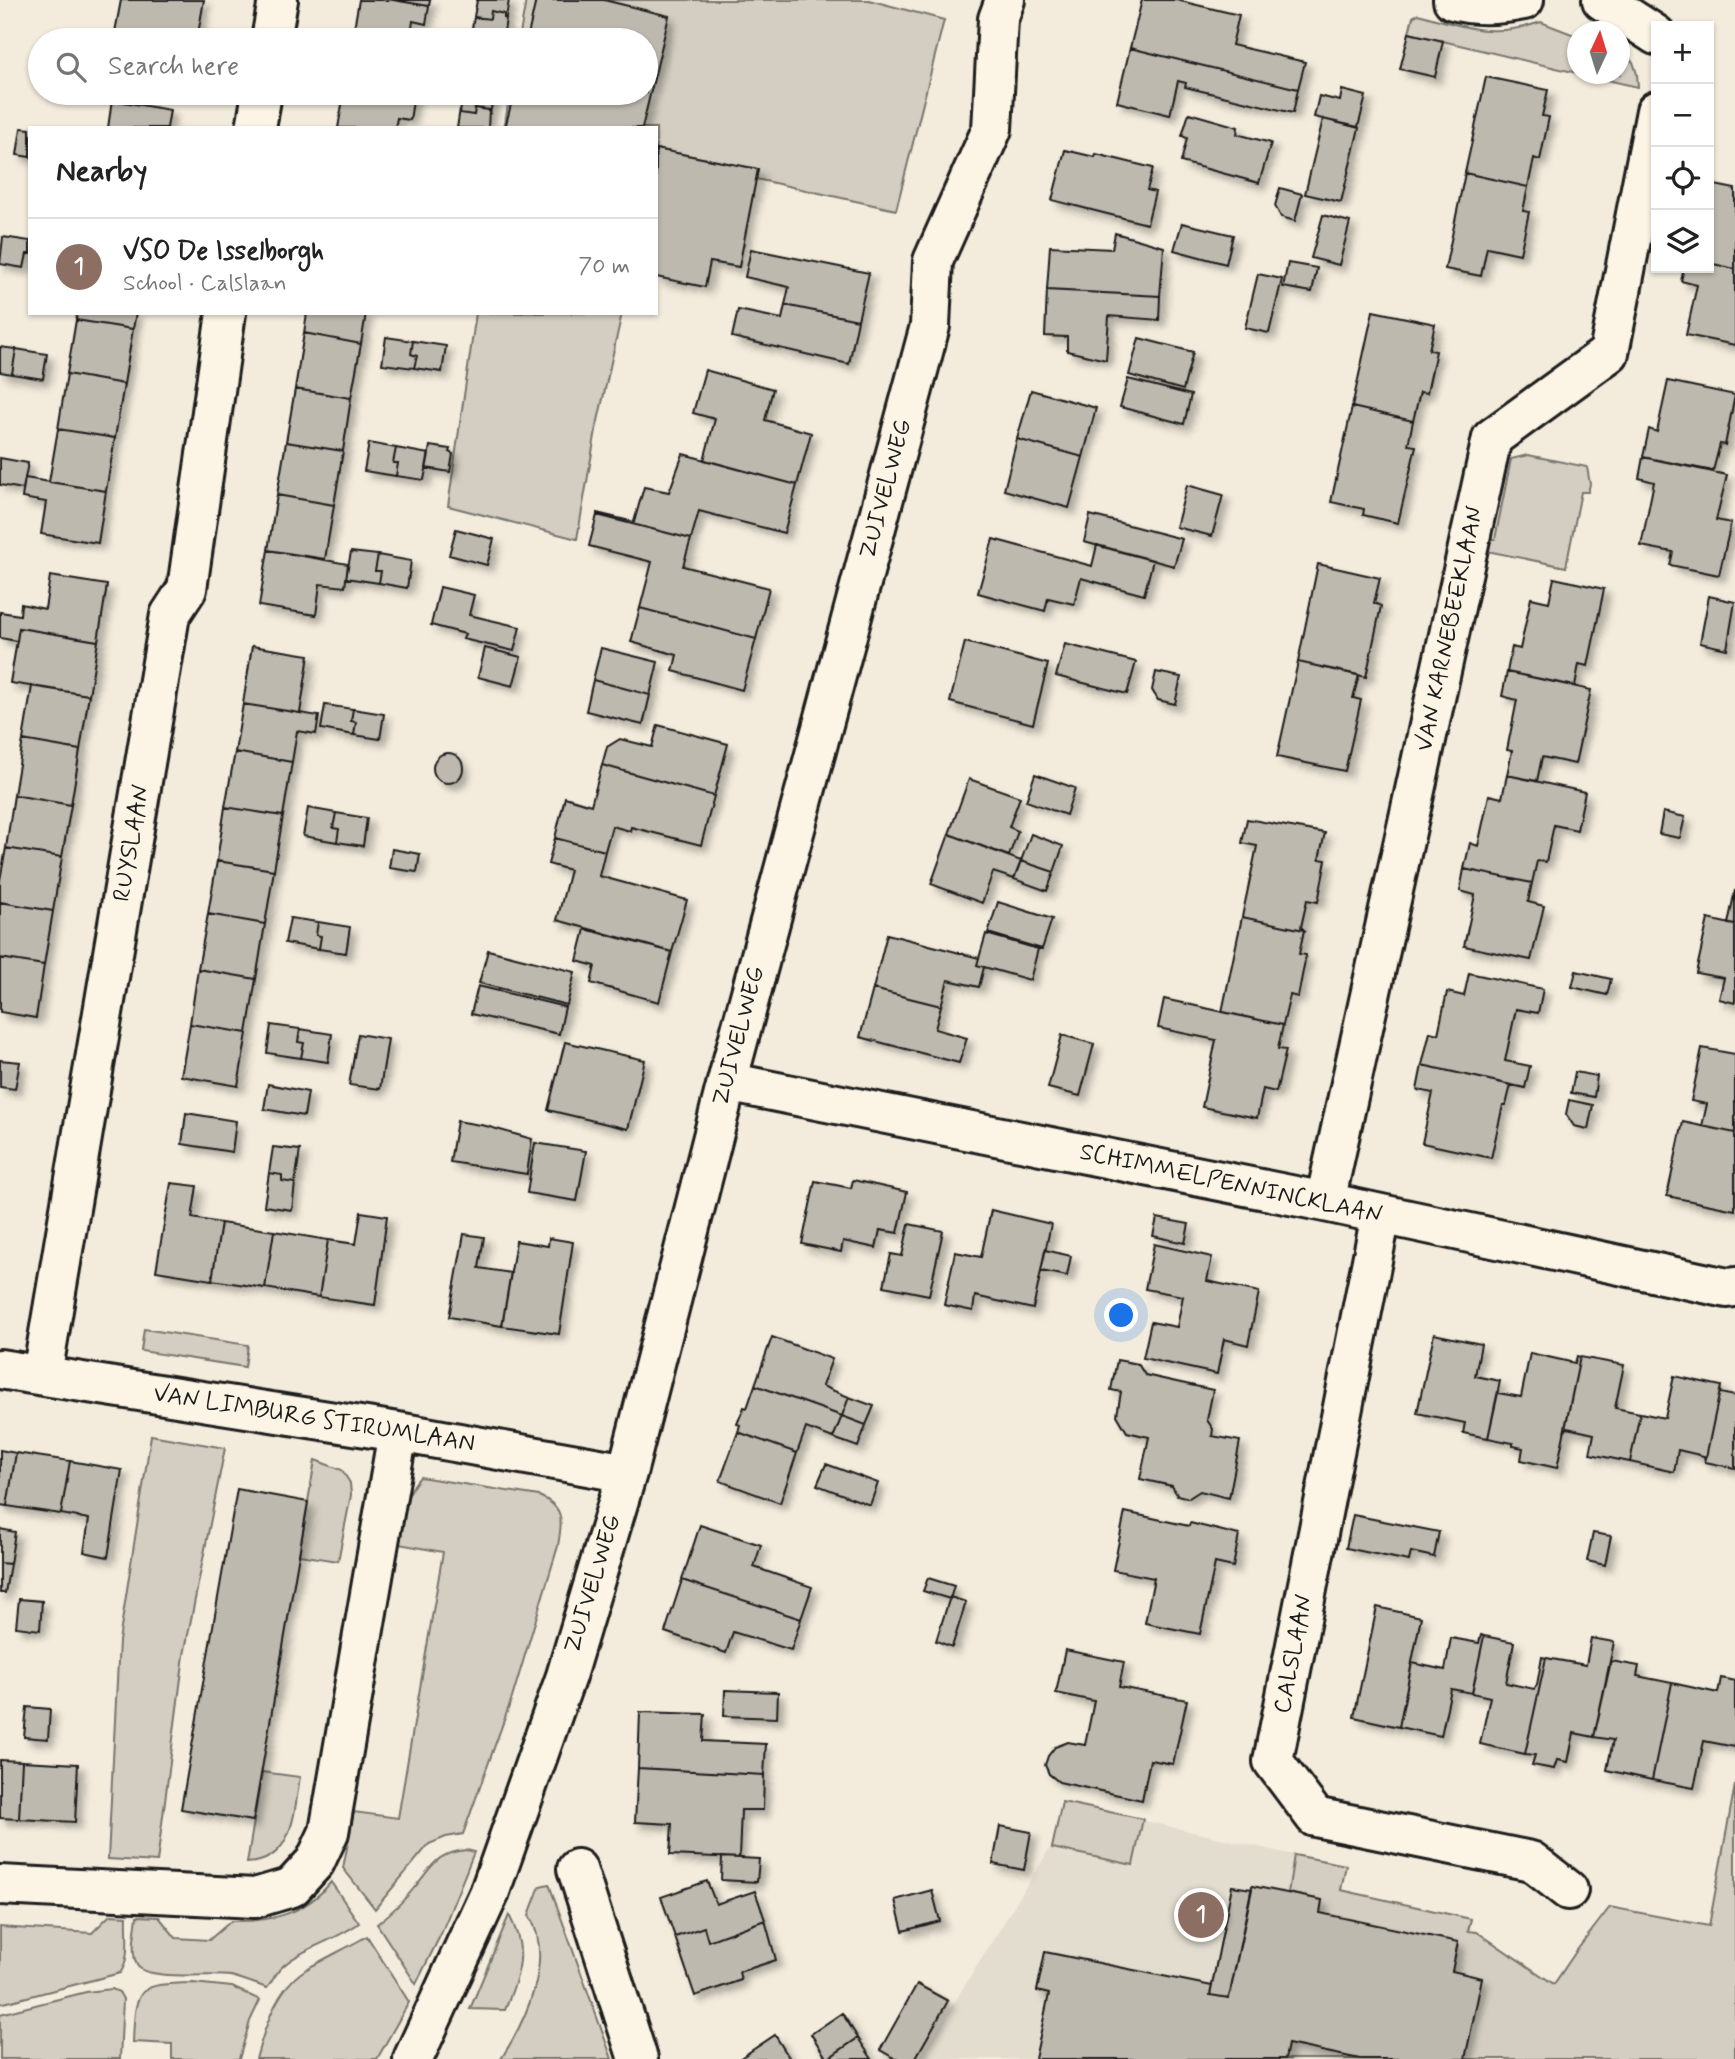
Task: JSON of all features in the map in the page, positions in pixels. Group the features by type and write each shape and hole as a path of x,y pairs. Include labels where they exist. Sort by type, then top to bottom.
{"street":[{"path":"273,28 278,0"},
{"name":"ZUIVELWEG","path":"413,2059 489,1894 566,1676 627,1473 727,1082 930,326 933,261 992,129 998,19 1005,0"},
{"path":"1453,0 1497,5 1524,0"},
{"path":"1602,0 1651,32"},
{"path":"256,126 260,105"},
{"name":"VAN KARNEBEEKLAAN","path":"1325,1202 1492,438 1609,353 1651,137"},
{"name":"RUYSLAAN","path":"42,1376 170,615 187,589 226,315"},
{"name":"SCHIMMELPENNINCKLAAN","path":"727,1082 1325,1202 1727,1288 1735,1287"},
{"name":"CALSLAAN","path":"1381,1215 1273,1761 1315,1817 1531,1861 1568,1890"},
{"name":"VAN LIMBURG STIRUMLAAN","path":"0,1369 398,1432 627,1473"},
{"path":"0,1885 255,1898 292,1887 314,1862 329,1832 398,1432"},
{"path":"577,1869 638,2059"}],"shaded area":[{"path":"526,0 869,0 944,20 896,210 756,179 758,169 658,149 658,126 504,126 508,105 658,105 658,28 521,28"},
{"path":"1418,14 1465,27 1493,30 1508,30 1541,22 1567,32 1567,71 1409,33 1413,17"},
{"path":"1630,60 1637,74 1638,87 1625,84 1630,84"},
{"path":"476,315 622,315 596,430 577,539 448,506"},
{"path":"1528,455 1587,467 1590,484 1588,492 1581,492 1566,567 1487,551 1490,539 1495,539 1511,459"},
{"path":"144,1329 248,1345 245,1367 141,1351"},
{"path":"151,1435 225,1448 184,1655 157,1862 108,1859 119,1641"},
{"path":"315,1460 342,1470 350,1483 351,1495 338,1561 299,1555"},
{"path":"420,1477 539,1496 553,1505 561,1522 558,1546 512,1698 463,1834 429,1844 375,1909 343,1868 354,1812 398,1818 443,1552 399,1544 407,1500"},
{"path":"262,1772 300,1777 296,1805 283,1844 274,1854 263,1860 247,1863"},
{"path":"1735,1785 1735,2059 1255,2059 1279,2025 1322,1900 1288,1893 1294,1855 1346,1865 1341,1890 1471,1919 1468,1931 1477,1932 1554,1984 1610,1907 1709,1926"},
{"path":"1062,1802 1294,1855 1288,1893 1477,1932 1490,1942 1498,2059 919,2059 1055,1840"},
{"path":"1062,1802 1143,1819 1133,1865 1052,1848"},
{"path":"467,1850 474,1852 441,1934 416,1984 377,1924 406,1898 441,1857"},
{"path":"331,1882 359,1923 287,1962 267,1988 231,1976 165,1975 143,1970 137,1965 134,1947 137,1916 159,1917 176,1938 209,1940 231,1921 273,1918 298,1909 321,1893"},
{"path":"549,1884 612,2059 501,2059 520,2026 534,1989 539,1951 536,1932 529,1915 540,1886"},
{"path":"110,1915 127,1916 127,1953 120,1973 0,2004 0,1927 92,1933"},
{"path":"509,1915 519,1940 520,1962 505,2010 470,2009"},
{"path":"367,1936 409,2002 377,2059 256,2059 273,2010 286,1987 305,1970"},
{"path":"193,1983 232,1987 260,2000 250,2021 239,2059 172,2059 172,2044 133,2042 135,2009 143,1992 150,1987 161,1985"},
{"path":"112,1989 119,1992 123,1999 120,2059 0,2059 0,2014 86,1992"}],"building":[{"path":"121,0 204,0 199,28 116,28"},
{"path":"359,0 393,0 429,6 426,24 413,21 412,28 354,28"},
{"path":"393,0 430,0 429,6"},
{"path":"477,0 509,0 506,18 504,14 491,11 490,19 474,17"},
{"path":"536,0 604,0 669,16 658,62 658,28 530,28"},
{"path":"1142,0 1176,0 1239,15 1232,45 1305,62 1298,89 1130,48"},
{"path":"491,11 504,14 505,28 472,28 474,17 490,19"},
{"path":"1409,33 1443,41 1435,77 1400,69"},
{"path":"1130,48 1298,89 1293,113 1185,87 1186,83 1178,81 1170,115 1117,102"},
{"path":"1486,77 1548,90 1542,116 1549,117 1540,160 1534,158 1528,187 1465,173"},
{"path":"1342,90 1366,96 1358,127 1314,117 1319,96 1340,101"},
{"path":"111,105 141,105 170,110 167,126 108,126"},
{"path":"342,105 412,105 410,120 397,118 395,126 338,126"},
{"path":"461,105 492,105 490,114 489,110 475,108 474,115 460,113"},
{"path":"511,105 648,105 642,126 506,126"},
{"path":"475,108 489,110 488,126 457,126 460,109 460,113 474,115"},
{"path":"1189,113 1238,127 1237,134 1271,143 1259,183 1181,162 1187,138 1182,136"},
{"path":"1323,119 1359,128 1341,202 1305,194"},
{"path":"21,128 28,129 28,157 17,155"},
{"path":"658,149 758,169 739,267 710,262 705,287 658,277"},
{"path":"1065,150 1095,157 1096,154 1153,168 1147,190 1155,192 1147,224 1052,200"},
{"path":"1465,173 1528,187 1523,211 1529,212 1520,254 1487,247 1481,276 1445,269"},
{"path":"1714,185 1735,189 1735,269 1714,264"},
{"path":"1280,188 1302,194 1295,221 1281,217 1275,206"},
{"path":"1323,215 1350,222 1339,265 1311,258"},
{"path":"1182,223 1233,235 1226,264 1174,250"},
{"path":"1115,233 1164,247 1160,296 1047,290 1050,246 1112,249"},
{"path":"3,237 28,241 24,268 0,264"},
{"path":"751,249 869,273 858,320 785,305 789,287 745,277"},
{"path":"1288,263 1317,268 1312,292 1283,287"},
{"path":"1714,264 1735,269 1735,345 1686,335 1697,285 1681,281 1683,273 1714,273"},
{"path":"1258,274 1282,279 1269,333 1245,328"},
{"path":"1047,290 1160,296 1159,320 1109,316 1106,360 1067,351 1067,337 1045,336"},
{"path":"785,305 858,320 849,364 732,337 738,310 782,319"},
{"path":"1373,311 1435,324 1429,350 1436,351 1427,393 1420,392 1413,421 1352,407"},
{"path":"77,315 136,315 133,329 76,320"},
{"path":"307,315 366,315 361,344 304,333"},
{"path":"76,320 133,329 124,384 67,374"},
{"path":"304,333 361,344 351,398 295,389"},
{"path":"386,337 413,341 411,354 417,356 414,368 382,364"},
{"path":"1139,338 1193,352 1183,390 1129,375"},
{"path":"413,341 446,346 442,372 414,368 417,356 411,354"},
{"path":"0,347 16,349 12,374 0,372"},
{"path":"16,349 47,354 43,379 12,374"},
{"path":"705,370 773,389 765,420 811,433 797,485 704,460 715,419 693,413"},
{"path":"67,374 124,384 115,438 58,429"},
{"path":"1128,379 1191,395 1184,424 1120,407"},
{"path":"1668,381 1735,395 1725,445 1720,444 1713,471 1643,457 1649,429 1657,432"},
{"path":"295,389 351,398 343,451 286,442"},
{"path":"1031,390 1096,408 1083,457 1017,439"},
{"path":"1352,407 1413,421 1408,445 1416,446 1398,523 1363,515 1364,509 1331,502"},
{"path":"58,429 115,438 106,491 49,482"},
{"path":"1017,439 1083,457 1069,508 1004,490"},
{"path":"286,442 343,451 334,505 277,495"},
{"path":"369,443 396,448 393,463 398,463 396,476 364,471"},
{"path":"430,446 450,449 449,452 453,454 450,472 426,468"},
{"path":"396,448 429,454 424,480 396,476 398,463 393,463"},
{"path":"683,454 797,485 784,533 699,511 691,539 597,515 634,522 644,487 669,492"},
{"path":"1643,457 1727,475 1716,520 1731,523 1719,575 1670,565 1673,552 1641,546 1654,482 1639,478"},
{"path":"0,458 28,463 23,489 0,485"},
{"path":"25,478 106,491 98,543 41,534 46,502 22,498"},
{"path":"1187,485 1223,495 1212,536 1176,527"},
{"path":"277,495 334,505 325,559 268,550"},
{"path":"597,515 691,539 683,566 769,588 756,639 640,608 652,562 589,546"},
{"path":"1090,515 1182,539 1174,566 1084,542"},
{"path":"456,529 494,539 487,565 449,555"},
{"path":"993,539 1092,566 1097,545 1153,560 1144,595 1081,578 1074,604 1048,598 1045,611 978,593"},
{"path":"268,550 348,564 345,587 320,584 316,615 259,606"},
{"path":"351,552 378,555 375,571 381,571 379,583 346,578"},
{"path":"378,555 411,561 407,588 379,583 381,571 375,571"},
{"path":"1318,564 1380,578 1374,603 1381,606 1366,677 1298,662"},
{"path":"50,576 107,585 98,641 19,628 17,641 0,638 0,612 20,615 21,604 45,609"},
{"path":"1554,578 1604,589 1588,666 1579,664 1575,686 1507,672 1512,647 1520,649 1531,598 1549,602"},
{"path":"440,587 474,595 469,615 520,627 514,651 463,639 465,634 431,625"},
{"path":"1709,596 1735,602 1727,649 1700,643"},
{"path":"640,608 756,639 742,690 673,671 677,655 631,642"},
{"path":"19,628 98,641 89,695 10,683"},
{"path":"965,642 1048,664 1033,724 950,702"},
{"path":"1065,644 1136,662 1127,694 1056,676"},
{"path":"252,646 309,655 300,713 243,704"},
{"path":"485,648 521,657 513,686 478,677"},
{"path":"601,648 658,662 650,695 593,680"},
{"path":"1298,662 1359,675 1353,698 1361,700 1345,771 1277,757"},
{"path":"1156,672 1181,677 1175,704 1158,700 1152,690"},
{"path":"1507,672 1591,690 1575,764 1542,757 1537,781 1507,775 1512,751 1507,750 1517,700 1502,696"},
{"path":"593,680 650,695 643,725 586,711"},
{"path":"32,686 89,695 80,750 23,740"},
{"path":"243,704 319,716 316,734 297,731 292,762 235,752"},
{"path":"325,705 353,709 351,721 356,722 354,735 321,729"},
{"path":"353,709 384,714 380,739 354,735 356,722 351,721"},
{"path":"658,725 728,744 714,796 602,765 607,747 620,739 652,747"},
{"path":"23,740 80,750 71,805 14,795"},
{"path":"235,752 292,762 283,816 225,807"},
{"path":"448,753 459,757 463,768 459,779 448,783 437,779 433,768 437,757"},
{"path":"602,765 714,796 701,845 631,827 630,831 612,826 605,851 555,838 565,797 591,805"},
{"path":"1035,774 1075,788 1066,815 1026,801"},
{"path":"1507,775 1585,792 1577,830 1554,825 1546,862 1537,861 1532,883 1464,869 1470,843 1478,846 1489,795 1502,798"},
{"path":"969,779 1020,797 1009,827 1018,831 1009,856 949,834"},
{"path":"14,795 71,805 62,857 6,848"},
{"path":"225,807 283,816 274,870 217,861"},
{"path":"308,808 336,813 333,828 339,829 337,842 303,836"},
{"path":"1663,812 1685,817 1680,838 1659,834"},
{"path":"336,813 367,818 363,846 337,842 339,829 333,828"},
{"path":"1247,819 1325,833 1319,859 1326,860 1318,902 1307,900 1301,927 1304,930 1242,917 1257,846 1242,843"},
{"path":"949,834 1021,861 1014,879 993,872 982,903 931,884"},
{"path":"1031,834 1063,846 1054,872 1021,861"},
{"path":"555,838 605,851 599,876 687,900 672,952 557,920 570,870 548,864"},
{"path":"6,848 62,857 53,911 0,902 0,880"},
{"path":"392,849 420,854 417,872 389,868"},
{"path":"217,861 274,870 265,924 208,914"},
{"path":"1021,861 1054,872 1047,891 1014,879"},
{"path":"1464,869 1532,883 1528,902 1544,906 1531,960 1464,946 1475,895 1460,891"},
{"path":"1735,890 1735,925 1728,924"},
{"path":"0,902 53,911 44,965 0,958"},
{"path":"998,902 1052,919 1042,949 988,933"},
{"path":"208,914 265,924 256,979 198,969"},
{"path":"1242,917 1304,930 1299,954 1306,955 1298,997 1290,995 1283,1025 1222,1012"},
{"path":"290,918 318,922 316,935 321,936 319,949 285,943"},
{"path":"1708,919 1735,925 1735,1003 1719,999 1724,978 1696,973"},
{"path":"318,922 350,927 346,953 319,949 321,936 316,935"},
{"path":"585,929 672,952 659,1002 591,983 595,966 577,961"},
{"path":"887,934 979,958 977,965 984,967 979,987 948,980 941,1006 873,989"},
{"path":"986,934 1038,949 1030,980 977,965"},
{"path":"488,950 575,972 567,1005 479,983"},
{"path":"0,958 44,965 36,1018 0,1012"},
{"path":"198,969 256,979 247,1033 190,1024"},
{"path":"1576,971 1611,979 1607,995 1572,987"},
{"path":"1469,973 1543,989 1538,1013 1516,1009 1505,1061 1530,1066 1525,1088 1422,1065 1430,1032 1438,1034 1447,992 1464,996"},
{"path":"478,986 565,1007 559,1034 471,1014"},
{"path":"873,989 941,1006 935,1029 967,1038 959,1063 860,1037"},
{"path":"1164,999 1283,1025 1278,1049 1286,1050 1276,1092 1263,1089 1257,1118 1202,1107 1216,1040 1158,1028"},
{"path":"190,1024 247,1033 238,1086 181,1076"},
{"path":"271,1025 300,1029 298,1042 304,1043 301,1058 267,1053"},
{"path":"300,1029 332,1034 328,1062 301,1058 304,1043 298,1042"},
{"path":"358,1034 388,1039 380,1089 349,1085"},
{"path":"1062,1035 1094,1044 1080,1096 1048,1088"},
{"path":"565,1042 645,1060 628,1129 548,1110"},
{"path":"1702,1048 1735,1054 1735,1133 1702,1126 1707,1104 1691,1101"},
{"path":"0,1060 20,1062 15,1089 0,1087"},
{"path":"1422,1065 1511,1085 1506,1105 1503,1105 1491,1158 1422,1143 1433,1093 1417,1090"},
{"path":"1575,1072 1597,1076 1594,1097 1571,1093"},
{"path":"268,1084 308,1092 304,1116 264,1109"},
{"path":"1569,1100 1593,1105 1588,1129 1574,1126 1566,1114"},
{"path":"186,1113 236,1121 232,1152 182,1144"},
{"path":"457,1121 532,1139 527,1174 450,1162"},
{"path":"1683,1122 1735,1133 1735,1210 1667,1196"},
{"path":"535,1143 586,1151 577,1201 527,1193"},
{"path":"273,1147 300,1150 295,1183 282,1181 282,1175 269,1173"},
{"path":"269,1173 282,1175 282,1181 295,1183 292,1210 264,1206"},
{"path":"853,1180 907,1192 898,1233 880,1230 876,1248 843,1241 841,1252 802,1244 815,1181 851,1188"},
{"path":"171,1183 197,1186 192,1218 221,1223 212,1280 156,1271"},
{"path":"991,1210 1051,1224 1033,1309 975,1296 973,1311 944,1305 955,1252 981,1257"},
{"path":"361,1212 387,1216 375,1305 319,1297 328,1240 356,1244"},
{"path":"1157,1218 1189,1224 1185,1243 1153,1236"},
{"path":"221,1223 274,1231 265,1288 212,1280"},
{"path":"909,1224 943,1231 929,1295 884,1286 891,1254 902,1256"},
{"path":"274,1231 328,1240 319,1297 265,1288"},
{"path":"464,1234 484,1237 479,1268 511,1273 502,1326 449,1317"},
{"path":"549,1238 573,1242 559,1334 502,1326 516,1241 548,1246"},
{"path":"1154,1244 1212,1257 1207,1281 1259,1292 1248,1345 1224,1339 1217,1374 1143,1358 1151,1322 1177,1327 1183,1296 1145,1289"},
{"path":"1045,1250 1071,1256 1067,1276 1041,1271"},
{"path":"1434,1334 1481,1344 1475,1376 1500,1381 1488,1438 1463,1433 1465,1423 1417,1413"},
{"path":"772,1337 832,1359 822,1386 849,1397 842,1416 755,1385"},
{"path":"1530,1353 1575,1363 1577,1356 1580,1357 1557,1468 1521,1460 1523,1448 1488,1438 1498,1393 1521,1397"},
{"path":"1580,1357 1624,1365 1615,1408 1640,1413 1630,1462 1590,1454 1594,1434 1567,1428 1564,1433"},
{"path":"1117,1360 1138,1364 1145,1375 1213,1390 1207,1420 1213,1429 1212,1436 1240,1441 1229,1498 1200,1491 1189,1498 1177,1495 1172,1486 1140,1479 1149,1437 1127,1432 1117,1415 1121,1392 1111,1390"},
{"path":"1674,1376 1721,1386 1705,1462 1704,1456 1678,1450 1674,1472 1630,1462 1640,1413 1665,1418"},
{"path":"755,1385 842,1416 833,1438 806,1428 797,1453 738,1432 740,1425 737,1424 744,1407 747,1408"},
{"path":"1721,1386 1720,1393 1735,1396 1735,1468 1705,1462"},
{"path":"849,1397 874,1406 866,1425 842,1416"},
{"path":"842,1416 866,1425 858,1447 833,1438"},
{"path":"738,1432 797,1453 780,1503 720,1481"},
{"path":"0,1450 16,1453 7,1506 0,1505"},
{"path":"16,1453 70,1461 61,1514 7,1506"},
{"path":"70,1461 122,1470 108,1557 84,1552 89,1519 61,1514"},
{"path":"826,1464 878,1483 870,1505 817,1485"},
{"path":"237,1489 308,1502 253,1821 181,1809"},
{"path":"1125,1512 1239,1535 1233,1567 1215,1563 1200,1634 1145,1623 1154,1578 1113,1570"},
{"path":"1353,1515 1439,1532 1434,1557 1411,1552 1409,1561 1346,1548"},
{"path":"700,1525 761,1545 754,1567 812,1587 801,1619 682,1580"},
{"path":"0,1529 15,1532 10,1564 0,1563"},
{"path":"1593,1533 1611,1536 1605,1565 1587,1561"},
{"path":"0,1563 10,1564 5,1593 0,1593"},
{"path":"928,1578 954,1586 950,1599 923,1591"},
{"path":"682,1580 801,1619 791,1650 733,1632 726,1653 665,1632"},
{"path":"950,1597 966,1602 952,1647 936,1641"},
{"path":"19,1599 42,1601 40,1630 16,1627"},
{"path":"1377,1607 1421,1617 1399,1727 1354,1717"},
{"path":"1481,1635 1484,1636 1472,1693 1451,1689 1441,1736 1399,1727 1412,1663 1445,1670 1451,1638 1479,1643"},
{"path":"1484,1636 1514,1642 1506,1683 1534,1689 1542,1657 1546,1658 1525,1754 1480,1744 1490,1697 1472,1693"},
{"path":"1591,1638 1614,1642 1594,1737 1574,1733 1568,1762 1557,1760 1554,1769 1532,1765 1535,1755 1525,1754 1546,1658 1586,1665"},
{"path":"1065,1650 1124,1662 1119,1687 1187,1700 1173,1764 1150,1760 1142,1800 1059,1782 1049,1774 1045,1765 1055,1747 1068,1742 1085,1745 1094,1701 1056,1693"},
{"path":"1611,1661 1639,1666 1637,1676 1672,1683 1652,1780 1607,1770 1613,1740 1594,1737"},
{"path":"1721,1678 1735,1681 1735,1747 1704,1741 1694,1788 1652,1780 1672,1683 1718,1693"},
{"path":"725,1690 778,1692 777,1718 724,1716"},
{"path":"27,1707 50,1709 48,1739 24,1737"},
{"path":"640,1712 705,1714 703,1741 766,1744 764,1775 638,1768"},
{"path":"0,1760 22,1761 19,1819 0,1818"},
{"path":"22,1761 78,1764 75,1822 19,1819"},
{"path":"638,1768 764,1775 763,1810 741,1810 739,1858 670,1855 672,1824 635,1822"},
{"path":"1000,1826 1031,1832 1024,1870 993,1864"},
{"path":"722,1857 759,1859 757,1882 721,1880"},
{"path":"707,1881 716,1904 755,1891 765,1920 708,1941 704,1927 675,1937 661,1897"},
{"path":"1232,1886 1252,1889 1229,1998 1210,1995"},
{"path":"1252,1886 1322,1900 1320,1913 1458,1942 1452,1971 1482,1978 1465,2059 1360,2059 1288,2044 1285,2059 1035,2059 1049,1994 1037,1991 1045,1952 1212,1986 1210,1995 1229,1998"},
{"path":"932,1890 940,1921 903,1931 895,1900"},
{"path":"765,1920 776,1960 739,1972 741,1980 695,1996 675,1937 704,1927 708,1941"},
{"path":"917,1984 948,2001 915,2059 896,2059 880,2050"},
{"path":"842,2013 858,2038 827,2059 811,2034"},
{"path":"775,2035 790,2059 739,2059"},
{"path":"858,2038 872,2059 827,2059"}],"place":[{"name":"VSO De Isselborgh","path":"1201,1915"}]}
